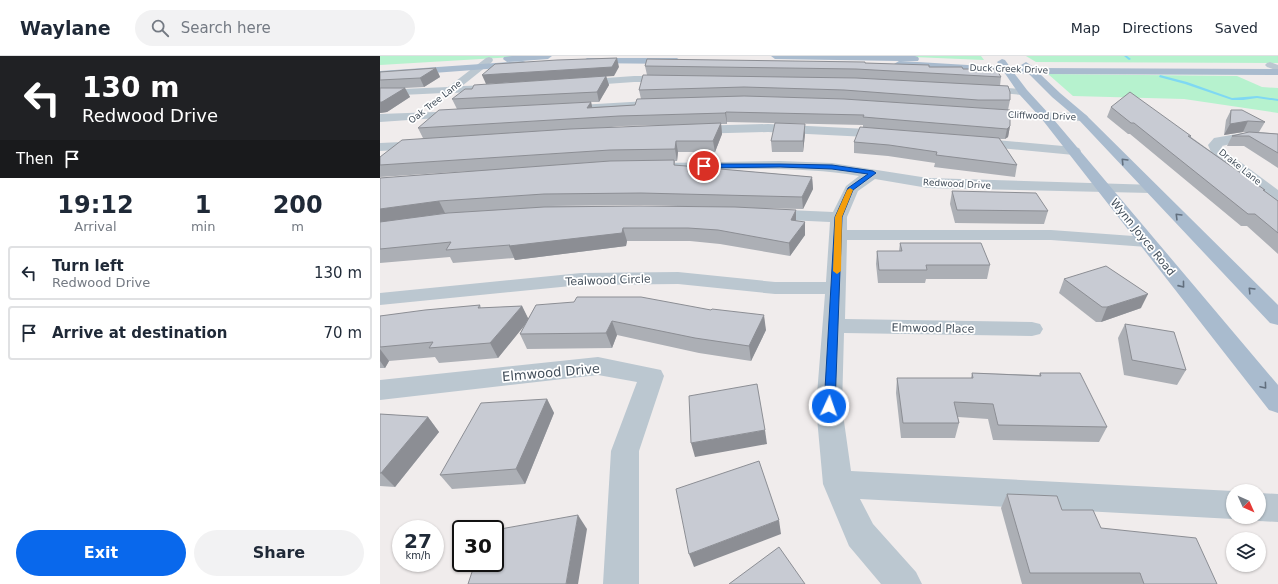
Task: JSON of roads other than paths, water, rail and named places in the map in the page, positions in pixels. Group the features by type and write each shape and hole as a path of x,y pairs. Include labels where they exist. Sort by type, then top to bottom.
{"main road":[{"path":"380,66 548,56"},
{"name":"Duck Creek Drive","path":"776,56 908,58 1014,64 1278,72"},
{"path":"577,62 686,61"},
{"path":"380,74 556,62"},
{"name":"Duck Creek Drive","path":"766,62 1275,66"},
{"path":"1014,64 1056,95 1082,117 1278,318"},
{"name":"Wynn Joyce Road","path":"1014,64 1023,92 1074,151 1278,402"}],"street":[{"name":"Oak Tree Lane","path":"405,126 489,60"},
{"path":"570,83 634,79 679,79"},
{"path":"380,93 506,87"},
{"path":"967,89 1023,92"},
{"path":"552,109 675,103"},
{"path":"380,118 477,113"},
{"name":"Cliffwood Drive","path":"969,113 1082,117"},
{"path":"683,130 768,128 870,132 902,135"},
{"path":"380,146 392,135"},
{"name":"Drake Lane","path":"1278,140 1250,137 1228,138 1219,141 1215,145 1218,152 1278,197"},
{"path":"964,141 1074,151"},
{"path":"380,146 436,144"},
{"name":"Redwood Drive","path":"653,167 832,167 928,183 1151,188"},
{"path":"873,173 850,189 839,226 829,406 838,484 861,535 904,584"},
{"path":"750,214 839,226 1051,235 1147,242"},
{"name":"Tealwood Circle","path":"380,298 581,280 678,278 775,288 836,288"},
{"name":"Elmwood Place","path":"834,326 1032,329"},
{"name":"Elmwood Drive","path":"380,390 598,366 652,376 624,451 621,584"},
{"path":"838,484 1226,505"},
{"path":"1266,507 1278,508"}],"waterway":[{"path":"1125,56 1130,59"},
{"path":"1160,76 1186,83 1232,99 1257,97 1278,100"}]}
